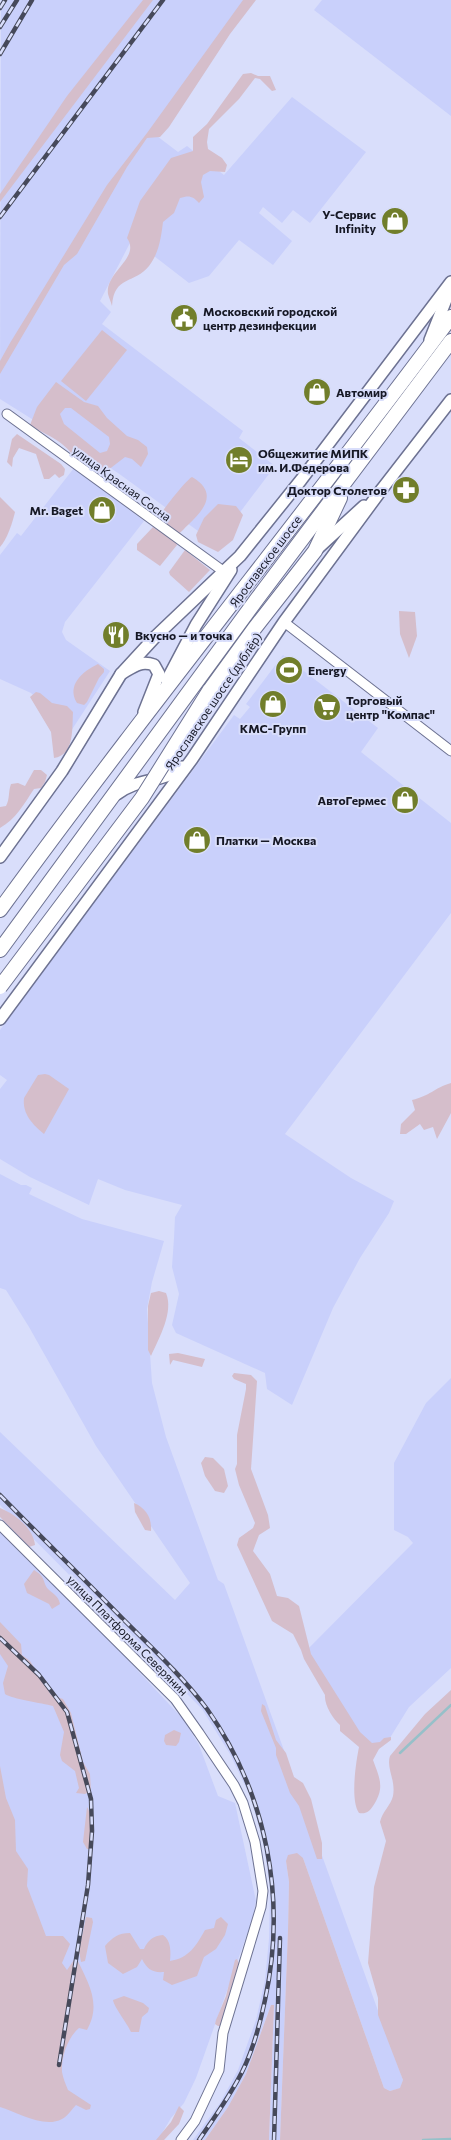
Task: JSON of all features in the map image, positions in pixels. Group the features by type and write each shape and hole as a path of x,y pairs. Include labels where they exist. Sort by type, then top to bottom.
{"main road":[{"name":"Ярославское шоссе","path":"0,910 77,804 451,317"},
{"name":"Ярославское шоссе","path":"0,950 257,599 451,341"},
{"path":"0,987 142,798 209,691 254,629 315,551 354,470"}],"street":[{"path":"426,350 451,284"},
{"path":"154,706 196,625 240,556 307,473 451,284"},
{"name":"Ярославское шоссе (дублёр)","path":"0,1019 192,758 284,622 382,489 451,400"},
{"name":"улица Красная Сосна","path":"7,414 223,571"},
{"path":"315,551 382,489"},
{"path":"0,858 57,779 121,674 156,636 240,556"},
{"path":"284,622 451,751"},
{"path":"121,674 146,662 154,665 159,674 138,725"},
{"path":"112,798 126,787 170,775 192,758"},
{"name":"улица Платформа Северянин","path":"0,1525 175,1699 234,1785 243,1803 255,1842 262,1891 261,1907 223,2033 219,2070 196,2122 181,2140"}],"shaded area":[{"path":"1,0 252,0 153,133 178,152 187,146 224,175 292,97 366,152 310,223 293,210 282,223 263,207 259,213 292,241 273,265 239,240 209,276 189,283 132,239 100,301 111,312 102,324 243,431 239,438 275,466 216,544 118,473 0,399"},
{"path":"143,0 153,0 0,202 0,194 67,96"},
{"path":"243,0 256,0 230,34 169,127 160,137 147,138 127,167 77,254 64,265 0,374 0,361 10,343 107,185"},
{"path":"322,0 451,0 451,116 314,10"},
{"path":"251,73 258,76 270,76 276,90 272,91 260,79 255,78 239,99 209,129 208,149 222,158 227,165 225,172 210,171 203,175 201,182 204,197 199,203 191,197 180,198 174,213 163,222 159,245 149,266 143,272 121,284 114,296 112,306 108,294 109,286 130,252 127,238 140,201 171,158 193,151 193,137 207,124 243,74"},
{"path":"102,330 127,350 86,401 61,381"},
{"path":"56,382 84,402 98,406 107,418 127,436 138,440 147,447 148,454 141,467 132,459 125,457 103,474 96,472 84,465 58,441 30,425 37,407","holes":["65,408 71,408 109,437 110,444 107,451 100,453 64,424 60,414"]},
{"path":"17,434 61,464 65,469 64,475 59,478 55,474 49,479 44,479 36,454 19,448 13,458 12,467 7,462 12,439"},
{"path":"74,468 144,521 65,622 62,632 66,640 110,671 71,731 31,693 0,679 0,555 17,533 21,536"},
{"path":"192,477 205,489 206,500 200,512 177,535 162,524 158,518 180,489"},
{"path":"0,497 15,512 7,535 0,547"},
{"path":"218,504 236,506 243,515 233,540 218,552 198,542 196,535 204,518"},
{"path":"153,527 175,541 177,545 160,566 137,550 137,544"},
{"path":"185,550 210,570 189,592 169,572"},
{"path":"399,611 415,612 417,636 409,658 400,634"},
{"path":"283,655 378,728 361,752 451,823 451,913 285,1134 351,1178 394,1201 389,1213 360,1258 333,1308 292,1405 267,1389 265,1373 176,1333 172,1325 179,1294 172,1267 175,1217 182,1205 125,1190 98,1179 89,1205 30,1177 0,1159 0,1089 7,1080 0,1075 0,1030 234,715 240,719 250,707 246,704"},
{"path":"98,664 104,669 104,672 87,702 84,705 77,703 74,690 78,679"},
{"path":"36,692 52,703 67,706 73,712 71,739 66,752 61,756 54,758 51,732 30,697"},
{"path":"34,770 41,770 47,775 41,788 34,789 15,816 0,828 0,807 6,806 11,784 18,783 25,786"},
{"path":"45,1074 69,1089 44,1134 29,1119 25,1109 24,1098 38,1075"},
{"path":"451,1083 451,1113 437,1139 433,1127 424,1130 420,1124 406,1134 400,1134 401,1124 415,1110 412,1100"},
{"path":"0,1174 21,1185 32,1188 29,1194 82,1219 164,1241 152,1282 147,1309 152,1383 166,1437 218,1580 224,1584 403,2080 401,2088 390,2091 384,2088 303,1858 286,1861 289,1882 288,1930 280,2140 269,2140 274,2006 271,2005 246,2074 228,2107 205,2140 193,2140 220,2103 238,2070 256,2020 265,1980 269,1939 270,1889 263,1841 250,1796 230,1754 202,1709 0,1505 0,1432 175,1600 190,1583 96,1446 29,1327 6,1290 0,1288"},
{"path":"159,1291 166,1293 168,1300 167,1317 151,1356 148,1350 148,1306 151,1293"},
{"path":"178,1353 205,1359 202,1367 173,1360 170,1365 169,1354"},
{"path":"234,1373 251,1375 257,1381 251,1469 268,1515 270,1528 259,1535 253,1551 270,1574 277,1596 288,1598 299,1606 311,1654 360,1732 372,1743 391,1737 391,1740 379,1749 373,1760 379,1778 380,1789 377,1800 369,1811 365,1813 359,1813 356,1807 354,1790 359,1747 340,1731 340,1725 329,1712 325,1695 304,1659 293,1634 272,1621 237,1545 239,1538 253,1528 255,1523 239,1485 235,1469 237,1464 237,1435 246,1384 234,1379 232,1376"},
{"path":"451,1378 451,1668 409,1707 388,1741 373,1749 356,1735 304,1653 413,1543 408,1537 394,1530 394,1463 426,1403"},
{"path":"205,1457 213,1458 224,1469 228,1486 224,1493 215,1491 205,1476 201,1463"},
{"path":"134,1503 147,1514 151,1531 145,1530 135,1512"},
{"path":"0,1508 12,1514 27,1527 34,1539 35,1545 29,1547 0,1517"},
{"path":"0,1533 125,1657 183,1719 199,1745 218,1796 235,1803 256,1901 252,1920 196,2078 184,2103 171,2118 158,2140 0,2140"},
{"path":"34,1570 41,1575 46,1587 58,1599 60,1604 52,1609 49,1604 27,1593 24,1584"},
{"path":"0,1622 21,1644 22,1655 30,1661 51,1695 63,1699 71,1713 83,1762 90,1774 91,1791 85,1794 76,1793 79,1788 75,1771 62,1761 60,1755 64,1732 53,1706 5,1694 3,1683 8,1666 0,1654"},
{"path":"451,1690 451,2140 280,2140 288,1930 289,1882 286,1861 288,1855 297,1853 303,1858 384,2088 390,2091 400,2088 403,2080 378,2015 378,1998 368,1963 374,1887 386,1841 380,1822 394,1790 389,1765 390,1756 425,1714"},
{"path":"262,1704 265,1706 276,1740 286,1753 294,1777 303,1783 311,1799 322,1843 322,1859 317,1859 299,1806 290,1793 276,1755 276,1748 261,1711"},
{"path":"174,1730 181,1733 179,1742 176,1746 166,1745 164,1741 165,1735"},
{"path":"0,1766 6,1798 15,1820 16,1851 28,1869 27,1886 46,1936 63,1936 70,1944 62,1963 67,1970 76,1957 92,1993 93,2011 87,2030 79,2028 75,2032 66,2048 62,2066 62,2074 68,2090 91,2105 90,2109 86,2110 76,2105 66,2117 55,2122 31,2119 0,2107"},
{"path":"87,1807 91,1821 89,1849 87,1849 83,1842"},
{"path":"86,1917 92,1918 93,1922 85,1961 81,1962 79,1951"},
{"path":"221,1917 228,1924 225,1935 216,1949 204,1957 197,1976 172,1985 163,1980 164,1972 150,1970 142,1959 137,1967 123,1974 108,1963 105,1946 116,1936 126,1933 130,1933 140,1949 144,1949 154,1937 163,1935 169,1943 170,1961 182,1957 191,1950 205,1930 214,1928 216,1920"},
{"path":"237,1959 240,1966 222,2026 218,2026 215,2024 216,2020 226,1996 235,1960"},
{"path":"124,1996 143,2003 149,2008 148,2012 142,2017 139,2032 131,2032 114,2003 113,2000"},
{"path":"271,2005 274,2005 269,2140 205,2140 228,2107 246,2074"},
{"path":"179,2106 184,2111 179,2124 164,2140 156,2140 171,2122"}],"waterway":[{"path":"400,1753 451,1705"},
{"path":"423,2140 451,2139"}],"railway":[{"path":"0,8 5,0"},
{"path":"0,27 17,0"},
{"path":"0,54 32,0"},
{"path":"0,217 163,0"},
{"path":"0,1495 167,1663 198,1697 228,1742 258,1812 267,1849 272,1886 274,1924 265,2000 256,2037 242,2072 199,2140"},
{"path":"0,1638 39,1675 67,1712 91,1799 92,1831 88,1885 59,2065"},
{"path":"274,2140 280,1938"}],"place":[{"name":"У-Сервис Infinity","path":"395,221"},
{"name":"Московский городской центр дезинфекции","path":"184,318"},
{"name":"Автомир","path":"317,392"},
{"name":"Общежитие МИПК им. И.Федерова","path":"239,460"},
{"name":"Доктор Столетов","path":"406,490"},
{"name":"Mr. Baget","path":"102,510"},
{"name":"Вкусно — и точка","path":"116,635"},
{"name":"Energy","path":"289,670"},
{"name":"КМС-Групп","path":"273,704"},
{"name":"Торговый центр \"Компас\"","path":"327,707"},
{"name":"АвтоГермес","path":"405,800"},
{"name":"Платки — Москва","path":"197,840"}]}
